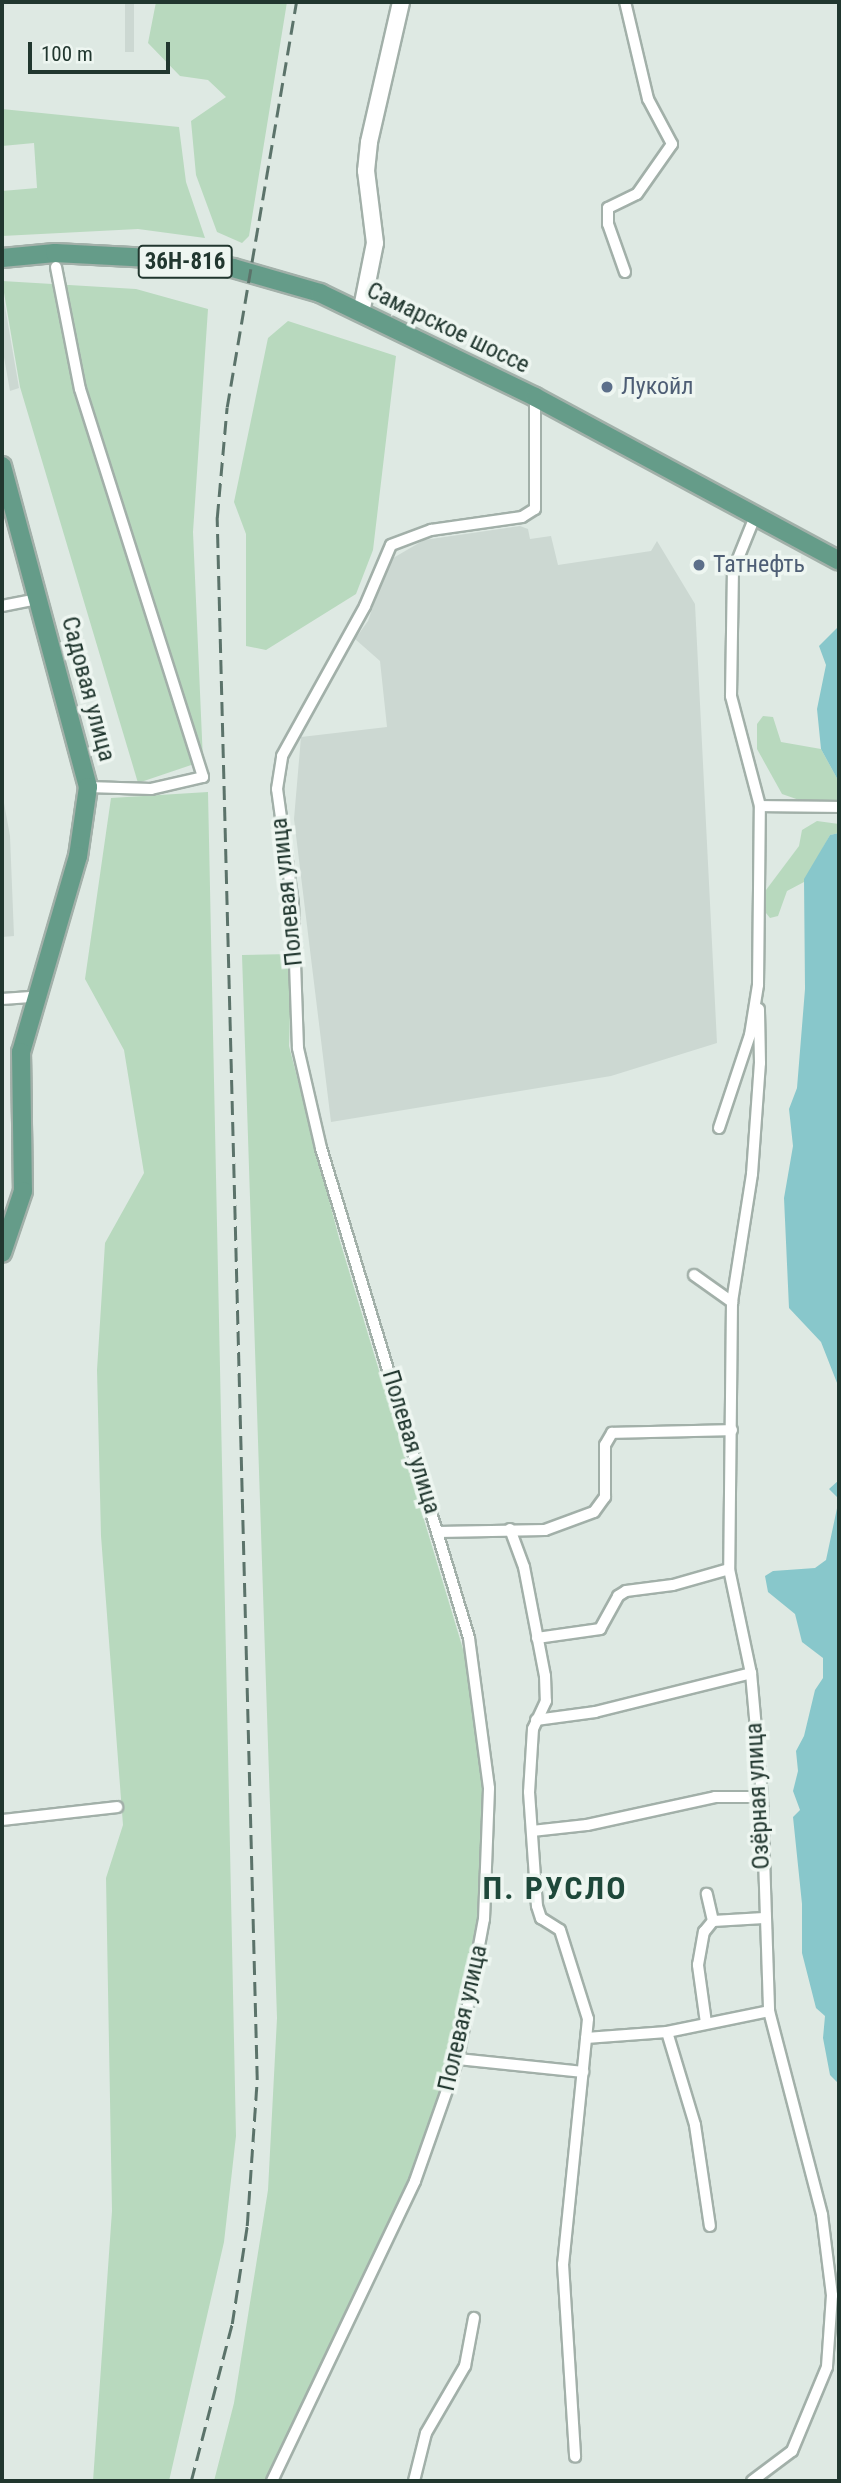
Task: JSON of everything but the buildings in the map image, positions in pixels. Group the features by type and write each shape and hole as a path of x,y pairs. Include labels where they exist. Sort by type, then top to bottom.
{"main road":[{"name":"Самарское шоссе","path":"2,258 96,254 233,268 320,293 535,397 839,561"},
{"name":"Садовая улица","path":"2,466 88,787 78,856 34,997 18,1082 23,1191 2,1253"}],"street":[{"path":"361,313 375,243 366,171 369,142 401,2"},
{"path":"625,2 648,99 672,144 637,194 608,208 608,224 625,272"},
{"path":"56,267 58,295 84,402 204,778 151,789 88,787"},
{"name":"Полевая улица","path":"272,2481 415,2181 458,2059 484,1919 489,1788 469,1638 321,1148 298,1048 293,904 277,789 282,755 365,606 391,545 431,530 522,517 535,509 535,397"},
{"path":"719,1128 750,1035 758,985 760,806 731,696 733,571 756,514"},
{"path":"2,606 38,599"},
{"path":"760,806 839,807"},
{"name":"Озёрная улица","path":"752,2481 792,2451 827,2367 832,2295 822,2215 769,2011 762,1797 751,1673 729,1569 732,1302 752,1174 761,1063 758,985"},
{"path":"2,999 34,997"},
{"path":"694,1275 732,1302"},
{"path":"439,1532 545,1530 601,1506 605,1446 612,1433 732,1430"},
{"path":"510,1529 524,1567 546,1701 536,1720 529,1783 537,1906 541,1918 562,1936 585,2008 583,2073 563,2264 575,2457"},
{"path":"537,1638 600,1629 618,1595 626,1591 673,1585 729,1569"},
{"path":"536,1720 595,1712 751,1673"},
{"path":"532,1831 587,1825 715,1797 762,1797"},
{"path":"2,1820 117,1807"},
{"path":"707,1894 713,1921"},
{"path":"706,2023 698,1965 704,1932 713,1921 764,1918"},
{"path":"586,2038 667,2032 769,2011"},
{"path":"667,2032 695,2125 710,2226"},
{"path":"458,2059 583,2073"},
{"path":"414,2481 426,2432 465,2366 474,2318"}],"shaded area":[{"path":"125,2 134,2 134,52 125,52"},
{"path":"2,289 19,388 10,391 2,346"},
{"path":"520,526 528,529 530,539 551,536 558,565 651,551 657,541 695,604 717,1043 611,1076 331,1122 294,819 301,737 387,727 380,661 355,639 368,621 388,561 424,540"},
{"path":"2,792 10,836 14,936 2,937"}],"green space":[{"path":"156,2 287,2 249,236 242,243 217,232 196,175 191,121 226,97 208,80 180,76 148,43"},
{"path":"2,109 179,127 186,182 205,238 138,229 2,236 2,191 37,188 34,143 2,146"},
{"path":"2,281 136,289 208,309 193,532 203,761 138,783 20,387"},
{"path":"288,321 396,356 373,550 356,594 266,650 246,646 246,534 234,502 268,338"},
{"path":"763,716 773,717 781,742 821,749 839,782 839,801 805,802 782,794 757,749 757,724"},
{"path":"208,792 236,2136 224,2242 169,2481 93,2481 112,2211 106,1878 123,1825 101,1536 97,1370 105,1243 144,1173 124,1050 85,979 111,798"},
{"path":"817,821 839,824 839,833 830,835 804,882 787,891 778,916 770,918 762,908 763,894 799,846 802,830"},
{"path":"292,954 289,1046 339,1238 466,1659 486,1807 479,1921 456,2049 414,2177 270,2481 214,2481 234,2403 268,2190 277,2018 242,955"}],"water":[{"path":"839,626 839,782 821,749 817,709 826,665 819,646"},
{"path":"839,833 839,1388 821,1342 789,1308 784,1198 793,1146 789,1109 797,1088 805,989 804,879 830,835"},
{"path":"839,1480 839,1499 829,1489"},
{"path":"839,1499 839,2084 830,2075 823,2038 825,2016 816,2008 802,1953 802,1904 793,1817 800,1810 793,1791 798,1771 796,1751 804,1736 815,1690 823,1678 823,1658 802,1642 795,1614 768,1592 765,1576 773,1571 815,1568 826,1560"}],"railway":[{"path":"191,2481 232,2324 247,2226 257,2080 217,518 227,407 296,2"}],"place":[{"name":"Лукойл","path":"607,387"},
{"name":"Татнефть","path":"699,565"}],"district":[{"name":"П. РУСЛО","path":"555,1888"}]}
